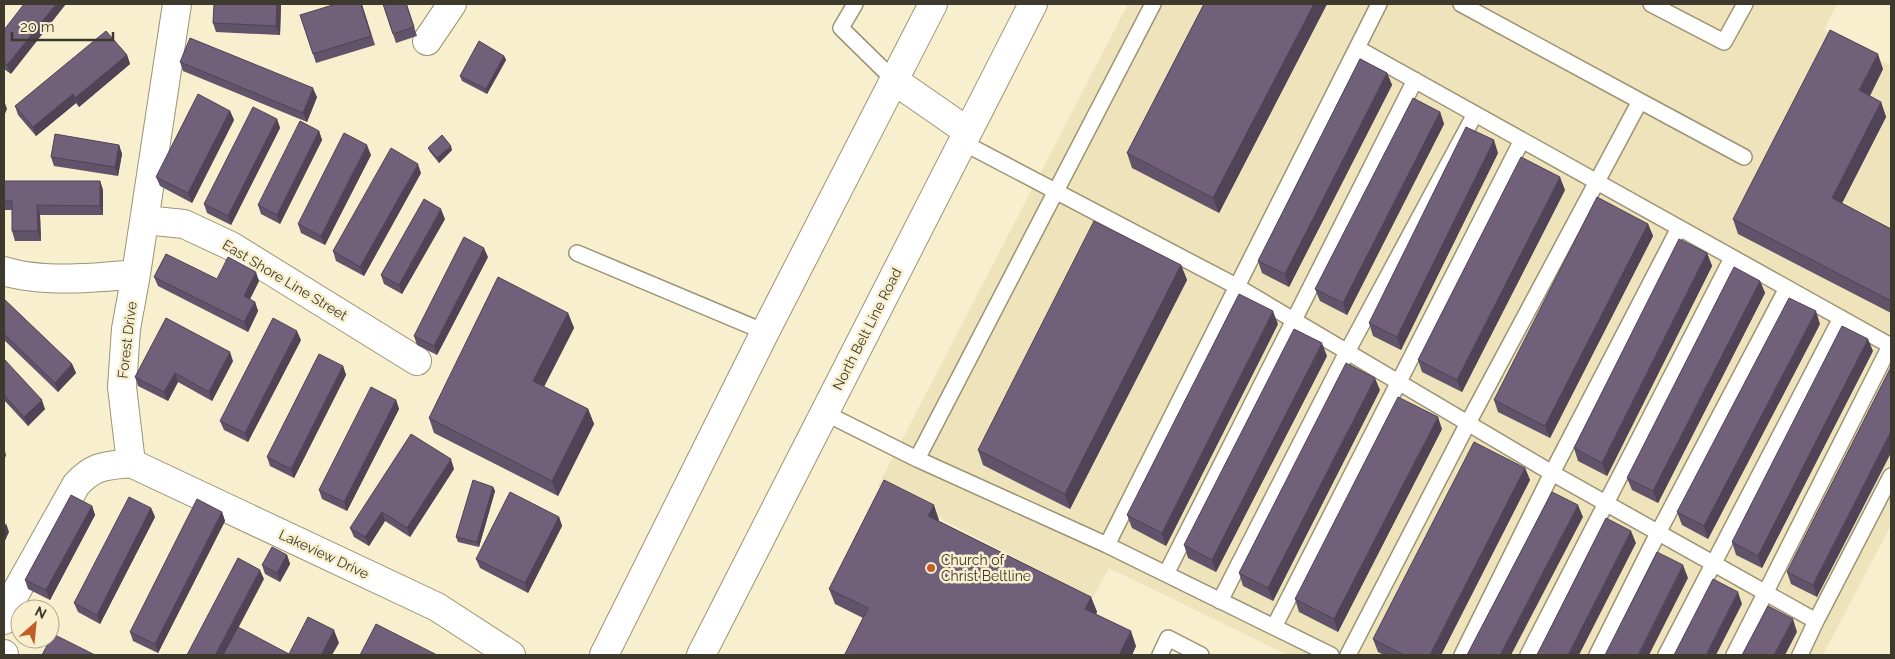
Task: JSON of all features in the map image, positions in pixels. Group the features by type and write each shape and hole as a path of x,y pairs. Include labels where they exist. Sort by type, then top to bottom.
{"street":[{"name":"Forest Drive","path":"131,463 122,387 126,329 177,4"},
{"path":"428,41 452,4"},
{"path":"604,655 765,332 933,4"},
{"name":"North Belt Line Road","path":"701,655 1033,4"},
{"path":"895,81 965,136"},
{"name":"East Shore Line Street","path":"144,220 184,224 231,246 417,362"},
{"path":"4,271 16,275 88,279 136,274"},
{"path":"4,620 11,600 76,485 88,472 98,467 131,463"},
{"name":"Lakeview Drive","path":"131,463 437,607 511,655"}],"lane":[{"path":"855,4 841,28 895,81"},
{"path":"917,459 1153,4"},
{"path":"1107,545 1379,4"},
{"path":"1461,4 1744,157"},
{"path":"1651,4 1724,42 1745,4"},
{"path":"1357,48 1891,346 1734,655"},
{"path":"1166,574 1414,80"},
{"path":"1348,655 1468,423 1640,101"},
{"path":"1220,601 1347,352 1475,114"},
{"path":"965,136 1056,191 1236,286 1552,473 1816,621"},
{"path":"1274,627 1522,140"},
{"path":"1462,655 1552,473 1679,228"},
{"path":"577,253 765,332"},
{"path":"1528,655 1732,258"},
{"path":"1597,655 1658,533 1787,288"},
{"path":"1666,655 1841,318"},
{"path":"824,413 917,459 1107,545 1331,655"},
{"path":"1800,655 1891,476"},
{"path":"1160,655 1168,638 1201,655"}],"shaded area":[{"path":"1128,4 1837,4 1824,30 1891,66 1891,525 1823,655 1288,655 1109,568 1093,598 878,486"}],"building":[{"path":"24,4 56,4 7,65 4,62 4,30"},
{"path":"214,4 277,4 276,26 213,23"},
{"path":"336,4 361,4 371,36 313,54 300,15"},
{"path":"383,4 406,4 414,27 393,34"},
{"path":"1204,4 1314,4 1213,198 1127,153"},
{"path":"1830,30 1878,54 1859,90 1881,102 1832,198 1891,229 1891,301 1733,219"},
{"path":"106,31 127,55 75,98 73,94 33,127 15,106"},
{"path":"190,38 313,88 303,113 180,62"},
{"path":"479,41 504,56 486,89 460,76"},
{"path":"1360,59 1387,73 1285,274 1258,261"},
{"path":"198,94 230,111 188,193 156,177"},
{"path":"1413,98 1440,112 1343,303 1315,289"},
{"path":"253,107 277,119 228,216 204,204"},
{"path":"300,121 319,131 277,215 258,205"},
{"path":"1466,127 1494,140 1397,337 1369,323"},
{"path":"344,133 367,145 321,236 298,224"},
{"path":"55,134 119,145 115,167 51,157"},
{"path":"442,135 451,146 437,158 428,148"},
{"path":"391,148 418,164 360,267 333,251"},
{"path":"1521,157 1560,177 1457,380 1418,360"},
{"path":"4,181 100,181 100,206 37,205 38,231 12,231 12,201 4,201"},
{"path":"1597,197 1648,224 1545,426 1494,400"},
{"path":"424,199 441,209 399,285 381,275"},
{"path":"1094,221 1181,265 1065,494 978,450"},
{"path":"464,237 484,248 434,346 414,336"},
{"path":"1679,239 1707,253 1602,463 1574,448"},
{"path":"166,254 217,279 228,257 256,272 244,296 255,302 244,322 154,277"},
{"path":"1734,267 1760,281 1653,491 1627,478"},
{"path":"498,277 568,313 533,381 588,409 552,481 429,418"},
{"path":"1239,294 1273,311 1162,533 1127,515"},
{"path":"1789,298 1816,311 1704,526 1677,512"},
{"path":"4,299 72,364 55,383 4,334"},
{"path":"166,318 230,352 209,392 175,373 164,392 135,377"},
{"path":"273,318 297,331 245,433 220,421"},
{"path":"1842,326 1868,339 1758,556 1732,542"},
{"path":"1294,329 1322,343 1212,560 1184,545"},
{"path":"319,354 343,366 291,469 267,457"},
{"path":"4,359 42,400 24,417 4,395"},
{"path":"1346,363 1375,378 1268,588 1239,573"},
{"path":"1891,367 1891,431 1813,585 1787,572"},
{"path":"371,387 396,400 344,502 319,490"},
{"path":"1398,397 1438,417 1334,619 1295,599"},
{"path":"411,434 451,459 407,528 382,512 365,537 350,528"},
{"path":"1474,442 1525,468 1430,655 1404,655 1373,639"},
{"path":"473,480 493,487 477,542 456,537"},
{"name":"Church of Christ Beltline","path":"884,480 934,505 928,516 1091,597 1085,609 1131,631 1119,655 845,654 868,608 829,589"},
{"path":"510,492 559,517 525,583 476,559"},
{"path":"1552,492 1578,505 1500,655 1467,655"},
{"path":"71,495 92,506 46,590 25,580"},
{"path":"129,497 151,508 97,615 74,603"},
{"path":"197,499 222,512 155,644 130,632"},
{"path":"1606,518 1631,531 1568,655 1537,655"},
{"path":"272,547 287,555 277,573 262,565"},
{"path":"1657,552 1683,565 1638,655 1605,655"},
{"path":"238,558 260,570 215,655 187,655"},
{"path":"1713,579 1738,592 1706,655 1674,655"},
{"path":"1768,606 1793,619 1774,655 1742,655"},
{"path":"308,617 334,630 321,655 223,655 238,627 289,654"},
{"path":"376,624 437,655 360,655"},
{"path":"60,638 95,655 42,655 45,649 60,649"}],"place":[{"name":"Church of Christ Beltline","path":"931,568"}]}
